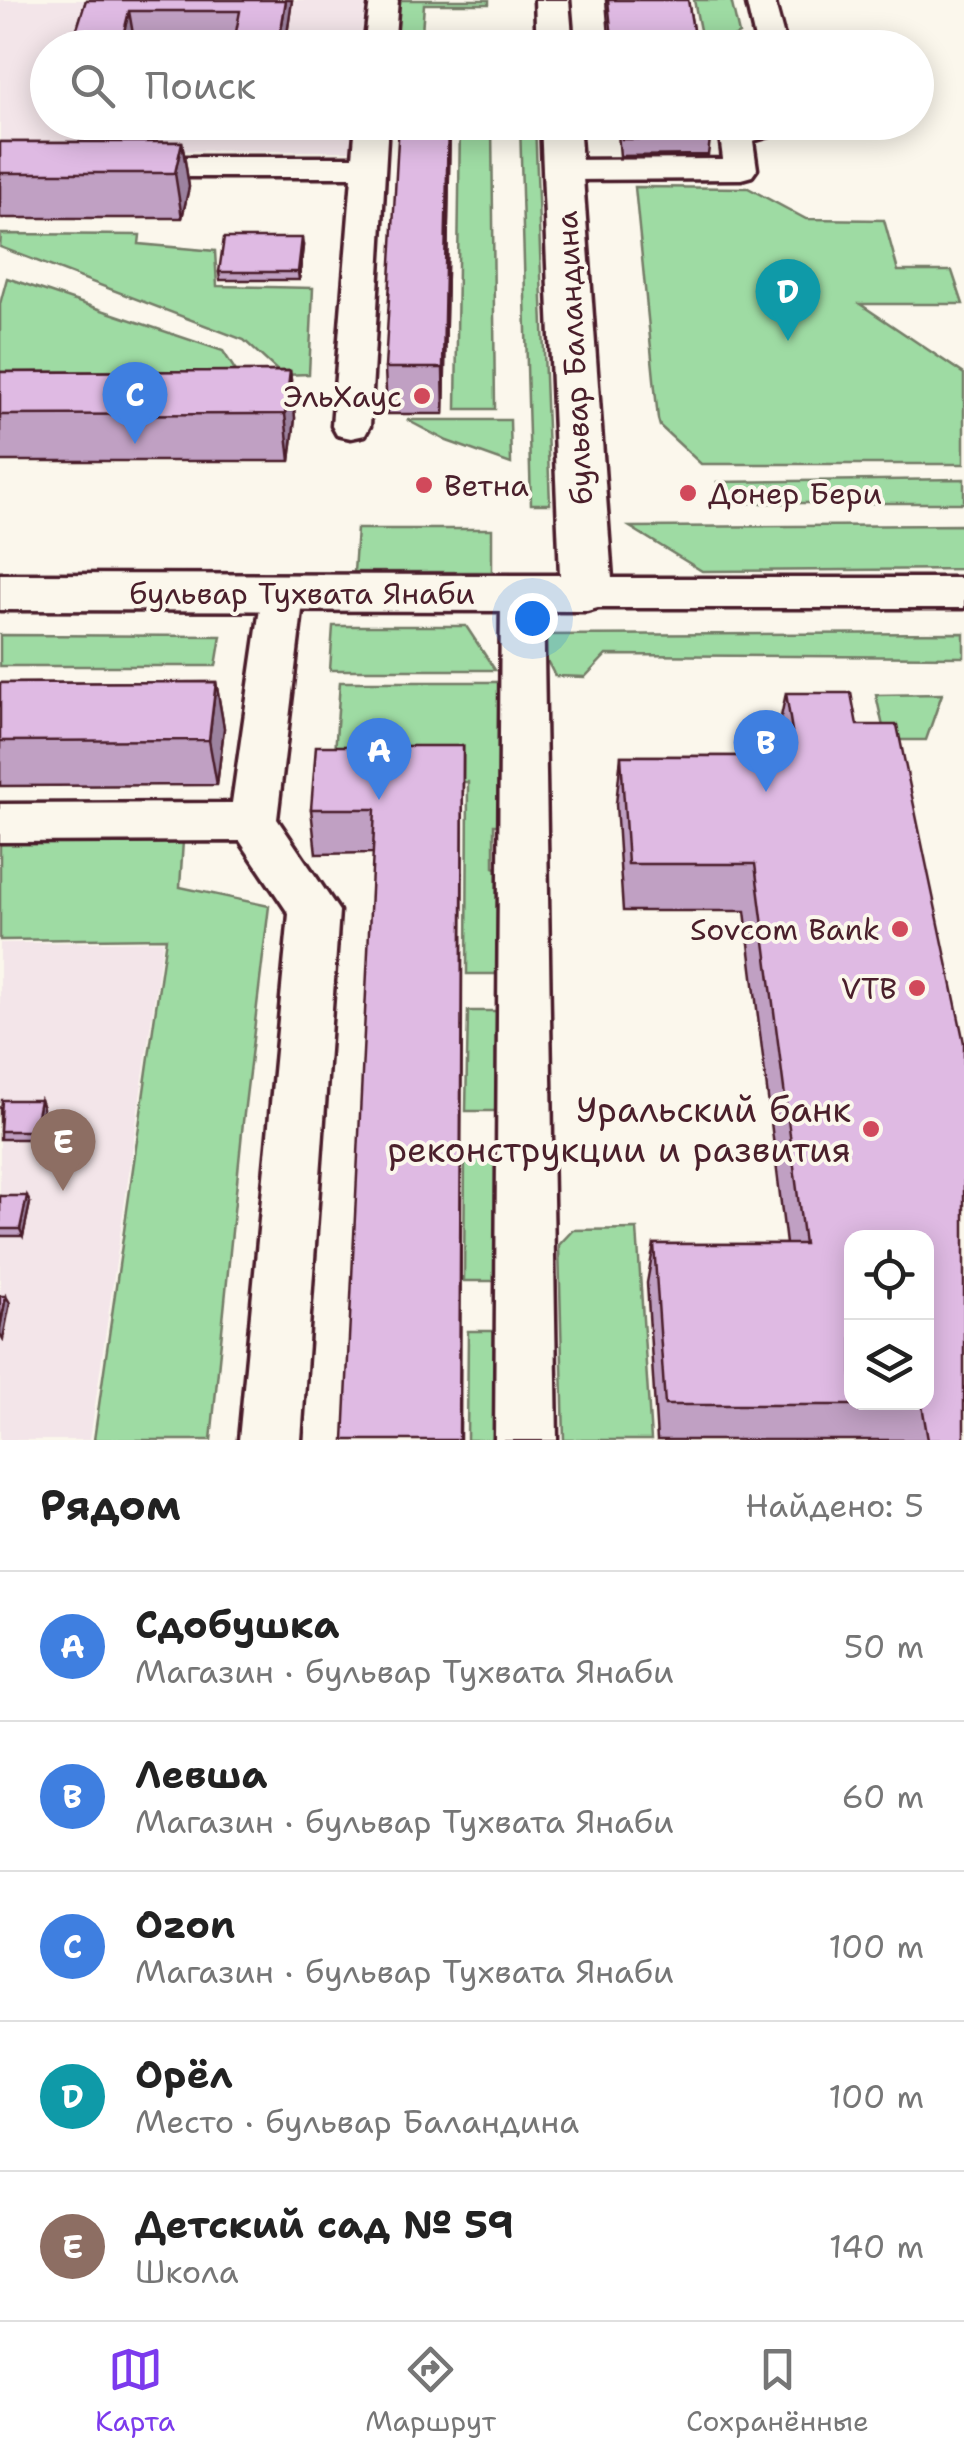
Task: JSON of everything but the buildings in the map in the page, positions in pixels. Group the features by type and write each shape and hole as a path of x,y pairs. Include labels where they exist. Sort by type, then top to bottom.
{"main road":[{"path":"552,0 554,30"},
{"name":"бульвар Баландина","path":"561,140 588,594"},
{"name":"бульвар Тухвата Янаби","path":"0,592 588,594"}],"street":[{"path":"381,30 384,0"},
{"path":"760,0 768,30"},
{"path":"351,426 370,140"},
{"path":"563,170 742,169 737,140"},
{"path":"96,167 367,167"},
{"name":"бульвар Тухвата Янаби","path":"588,594 964,593"},
{"path":"270,1440 314,911 253,822 282,594"},
{"path":"522,594 526,1440"},
{"path":"0,823 253,822"}],"shaded area":[{"path":"0,0 367,0 364,30 30,30 30,140 353,140 352,151 0,150"},
{"path":"163,941 90,1440 0,1440 0,943"}],"green space":[{"path":"390,0 489,0 489,4 424,4 422,30 388,30"},
{"path":"694,0 731,0 738,30 700,30"},
{"path":"460,140 492,140 495,409 456,409"},
{"path":"520,140 536,140 550,504 531,504"},
{"path":"635,187 748,188 806,219 884,220 898,271 952,271 963,304 860,304 964,374 964,464 701,464 660,426 658,419"},
{"path":"1,234 140,235 139,244 215,251 217,286 313,288 309,374 282,375 244,340 0,247"},
{"path":"7,278 223,351 239,376 0,375 0,304"},
{"path":"407,420 510,420 511,464 447,441"},
{"path":"964,479 964,503 721,503 717,482"},
{"path":"964,525 964,569 702,571 630,527"},
{"path":"357,529 492,529 492,572 354,572"},
{"path":"333,626 466,626 495,670 330,670"},
{"path":"964,633 964,657 606,655 585,677 555,676 534,635"},
{"path":"0,635 221,636 216,666 0,666"},
{"path":"340,682 500,682 502,825 494,825 494,867 505,871 506,974 467,974 468,782 333,782"},
{"path":"942,694 926,740 886,740 876,695"},
{"path":"183,841 180,887 269,906 211,1440 94,1440 166,938 0,940 0,844"},
{"path":"468,1011 503,1011 502,1111 466,1111"},
{"path":"465,1153 502,1153 503,1281 464,1281"},
{"path":"637,1229 651,1440 564,1440 559,1245 573,1230"},
{"path":"468,1331 503,1331 503,1440 467,1440"}],"place":[{"name":"Орёл","path":"788,341"},
{"name":"ЭльХаус","path":"422,396"},
{"name":"Ozon","path":"135,444"},
{"name":"Ветна","path":"424,485"},
{"name":"Донер Бери","path":"688,493"},
{"name":"Левша","path":"766,792"},
{"name":"Сдобушка","path":"379,800"},
{"name":"Sovcom Bank","path":"900,929"},
{"name":"VTB","path":"917,988"},
{"name":"Уральский банк реконструкции и развития","path":"871,1129"},
{"name":"Детский сад № 59","path":"63,1191"}]}
